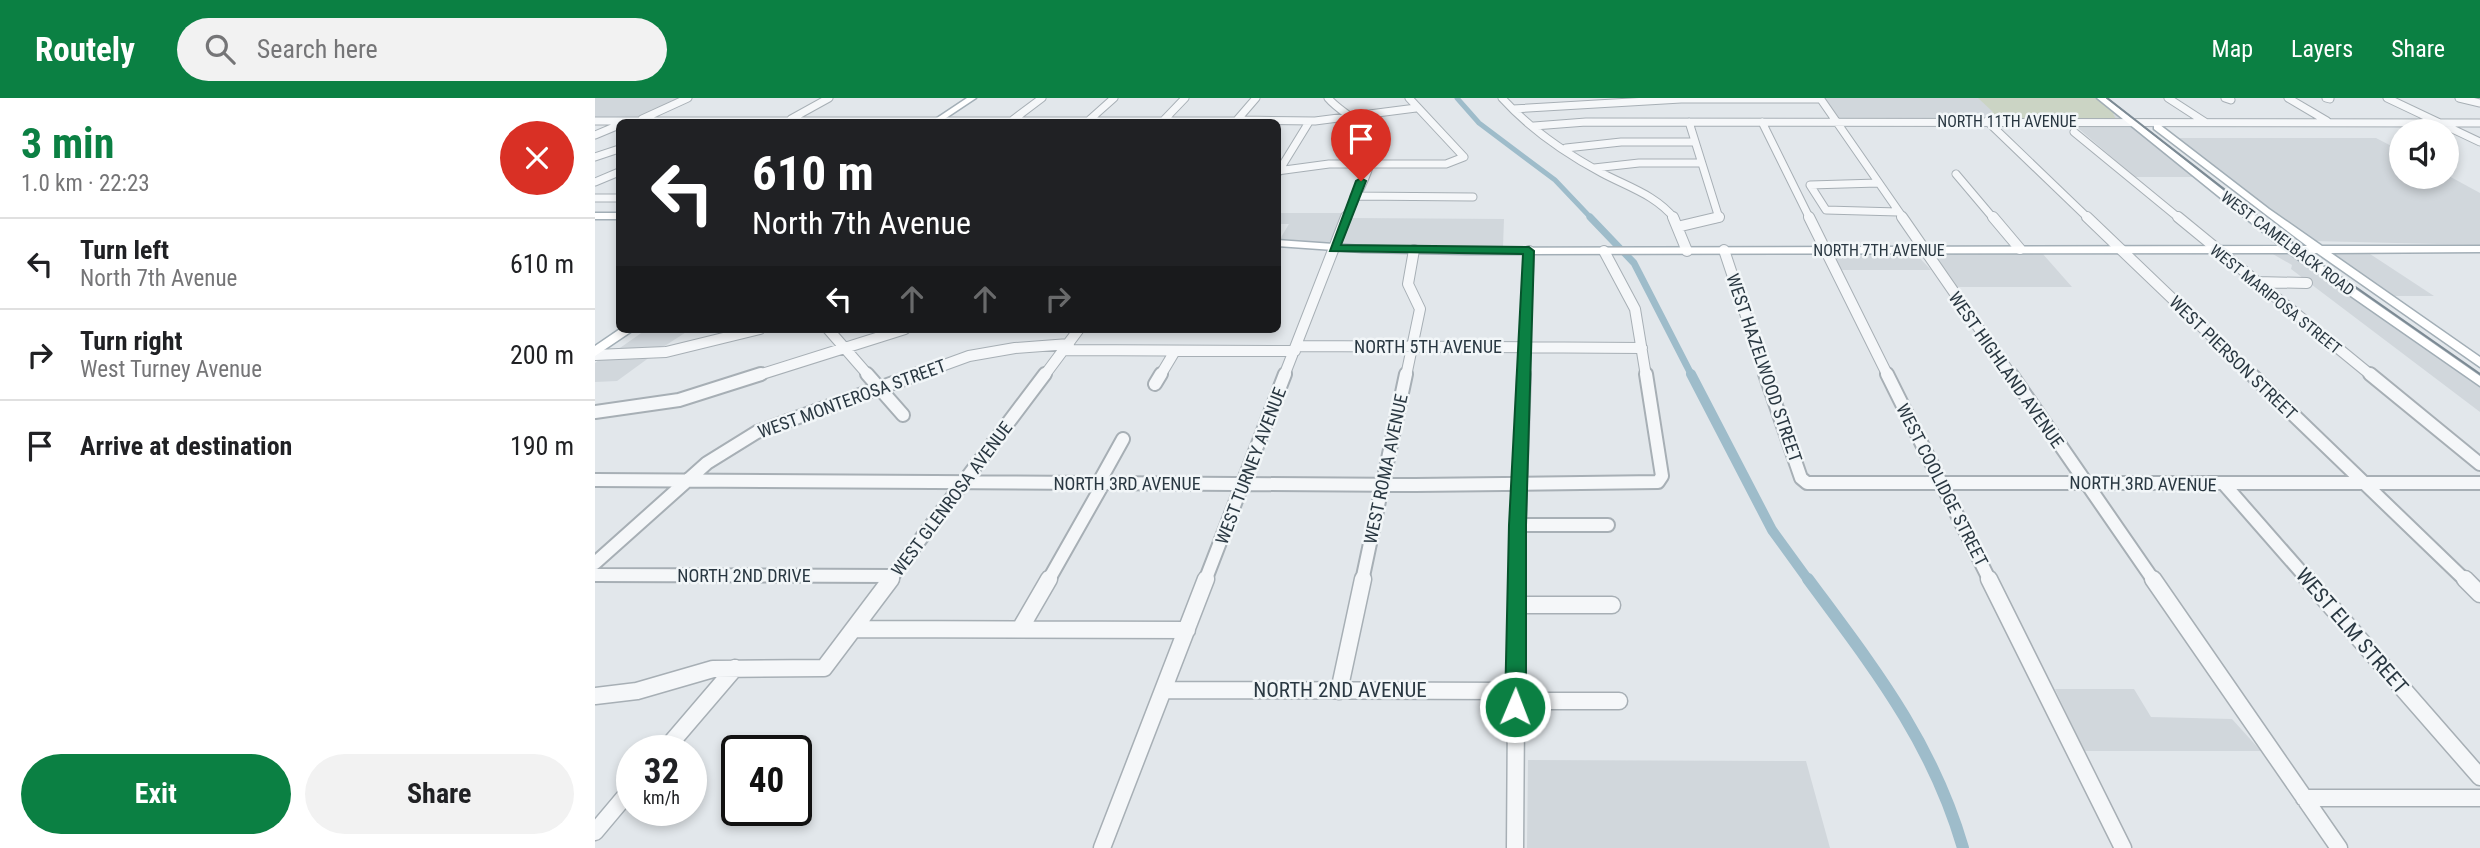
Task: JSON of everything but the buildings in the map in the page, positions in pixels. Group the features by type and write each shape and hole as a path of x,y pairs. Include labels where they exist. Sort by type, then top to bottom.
{"main road":[{"path":"941,119 972,98"},
{"name":"WEST CAMELBACK ROAD","path":"2101,98 2291,249 2480,382"},
{"name":"WEST CAMELBACK ROAD","path":"2115,98 2318,249 2480,363"},
{"path":"595,216 616,216"},
{"name":"NORTH 7TH AVENUE","path":"1281,243 1334,248 1529,251 2480,249"},
{"path":"595,353 623,333"}],"street":[{"path":"637,119 688,98"},
{"path":"792,119 829,98"},
{"path":"1015,119 1042,98"},
{"path":"1090,119 1114,98"},
{"path":"1165,119 1185,98"},
{"path":"1240,119 1256,98"},
{"path":"1328,98 1365,130 1374,146 1369,164"},
{"path":"1281,172 1329,164 1446,164 1460,161 1464,157 1462,153 1409,98"},
{"path":"1502,98 1534,126 1594,168 1652,196 1674,215 1681,226 1687,251"},
{"path":"2168,98 2206,122"},
{"path":"2288,98 2329,122"},
{"path":"2387,98 2431,119"},
{"path":"1513,108 1658,99 1820,99"},
{"name":"WEST HIGHLAND AVENUE","path":"1820,99 1922,250 2339,848"},
{"path":"2461,101 2476,102"},
{"path":"1281,122 1309,122 1416,108"},
{"path":"595,121 616,121"},
{"name":"WEST PIERSON STREET","path":"1987,121 2480,594"},
{"path":"1281,167 1309,122"},
{"name":"NORTH 11TH AVENUE","path":"1534,126 1576,122 2389,123"},
{"path":"1681,226 1719,218 1689,122"},
{"name":"WEST COOLIDGE STREET","path":"1762,122 2123,848"},
{"name":"NORTH 11TH AVENUE","path":"2459,123 2480,123"},
{"path":"595,135 616,126"},
{"name":"WEST MARIPOSA STREET","path":"2074,132 2480,464"},
{"path":"2459,132 2480,142"},
{"path":"1566,148 1622,142 1695,142"},
{"path":"595,157 616,150"},
{"path":"1594,168 1627,163 1701,163"},
{"name":"WEST TURNEY AVENUE","path":"1102,848 1354,196 1369,164"},
{"path":"595,182 616,173"},
{"path":"1956,174 2020,249"},
{"path":"1878,183 1810,185 1826,211 1898,212"},
{"path":"1354,196 1473,197"},
{"path":"595,198 616,198"},
{"name":"WEST ROMA AVENUE","path":"1339,691 1420,309 1408,284 1414,250"},
{"name":"WEST HAZELWOOD STREET","path":"1724,250 1793,457 1801,478 1807,483"},
{"path":"1515,848 1518,525 1529,251"},
{"path":"1609,251 1630,295 1642,348"},
{"path":"2256,282 2307,283"},
{"path":"595,353 666,352 744,333"},
{"path":"831,333 903,415"},
{"path":"595,412 646,407 679,400 892,333"},
{"name":"WEST GLENROSA AVENUE","path":"735,668 824,668 1076,333"},
{"name":"NORTH 5TH AVENUE","path":"1066,347 1175,351 1412,347 1642,348"},
{"name":"WEST MONTEROSA STREET","path":"595,563 686,481 718,456 757,432 969,356 1015,348 1066,347"},
{"name":"NORTH 3RD AVENUE","path":"595,480 1383,485 1658,482 1662,476 1642,348"},
{"path":"1155,384 1175,351"},
{"path":"1020,629 1101,484 1123,439"},
{"name":"NORTH 3RD AVENUE","path":"1807,483 2480,483"},
{"name":"WEST ELM STREET","path":"2224,484 2480,777"},
{"path":"1518,525 1608,525"},
{"name":"NORTH 2ND DRIVE","path":"595,575 893,576"},
{"path":"1517,605 1612,605"},
{"path":"854,629 1187,630"},
{"path":"595,696 637,691 692,673 735,668"},
{"path":"678,735 735,668"},
{"name":"NORTH 2ND AVENUE","path":"1164,690 1339,691 1619,701"},
{"path":"2304,798 2480,797"},
{"path":"595,832 616,807"}],"shaded area":[{"path":"595,98 684,98 638,118 595,119"},
{"path":"1823,98 2097,98 2124,119 1839,120"},
{"path":"2072,123 2133,124 2194,177 2135,177"},
{"path":"2176,138 2376,138 2389,145 2389,189 2459,189 2459,182 2480,193 2480,245 2313,241"},
{"path":"1281,213 1343,213 1329,243 1281,239 1289,224 1281,224"},
{"path":"1351,218 1504,219 1503,247 1341,244"},
{"path":"2334,252 2367,252 2434,296 2391,296 2332,255"},
{"path":"1915,253 1931,270 1838,270 1832,254"},
{"path":"2042,253 2072,287 1953,287 1932,254"},
{"path":"2271,253 2293,255 2480,387 2480,412 2291,269 2292,265"},
{"path":"641,333 685,333 660,349 617,350"},
{"path":"650,357 617,381 595,382 595,363 599,360"},
{"path":"2055,689 2134,689 2151,717 2232,719 2261,751 2084,751"},
{"path":"1528,760 1806,761 1830,848 1527,848"}],"green space":[{"path":"1978,98 2095,98 2116,114 2113,114 2116,119 2001,119 1989,113 1993,112"}],"waterway":[{"path":"1457,98 1479,123 1555,180 1592,219"},
{"path":"1590,217 1634,263 1692,376"},
{"path":"1691,374 1772,530 1809,581"},
{"path":"1808,579 1898,706 1935,773 1963,848"}],"tram line":[{"path":"2107,98 2301,249 2480,374"}],"route":[{"path":"1361,181 1334,248 1529,251 1518,525 1515,707"}]}
